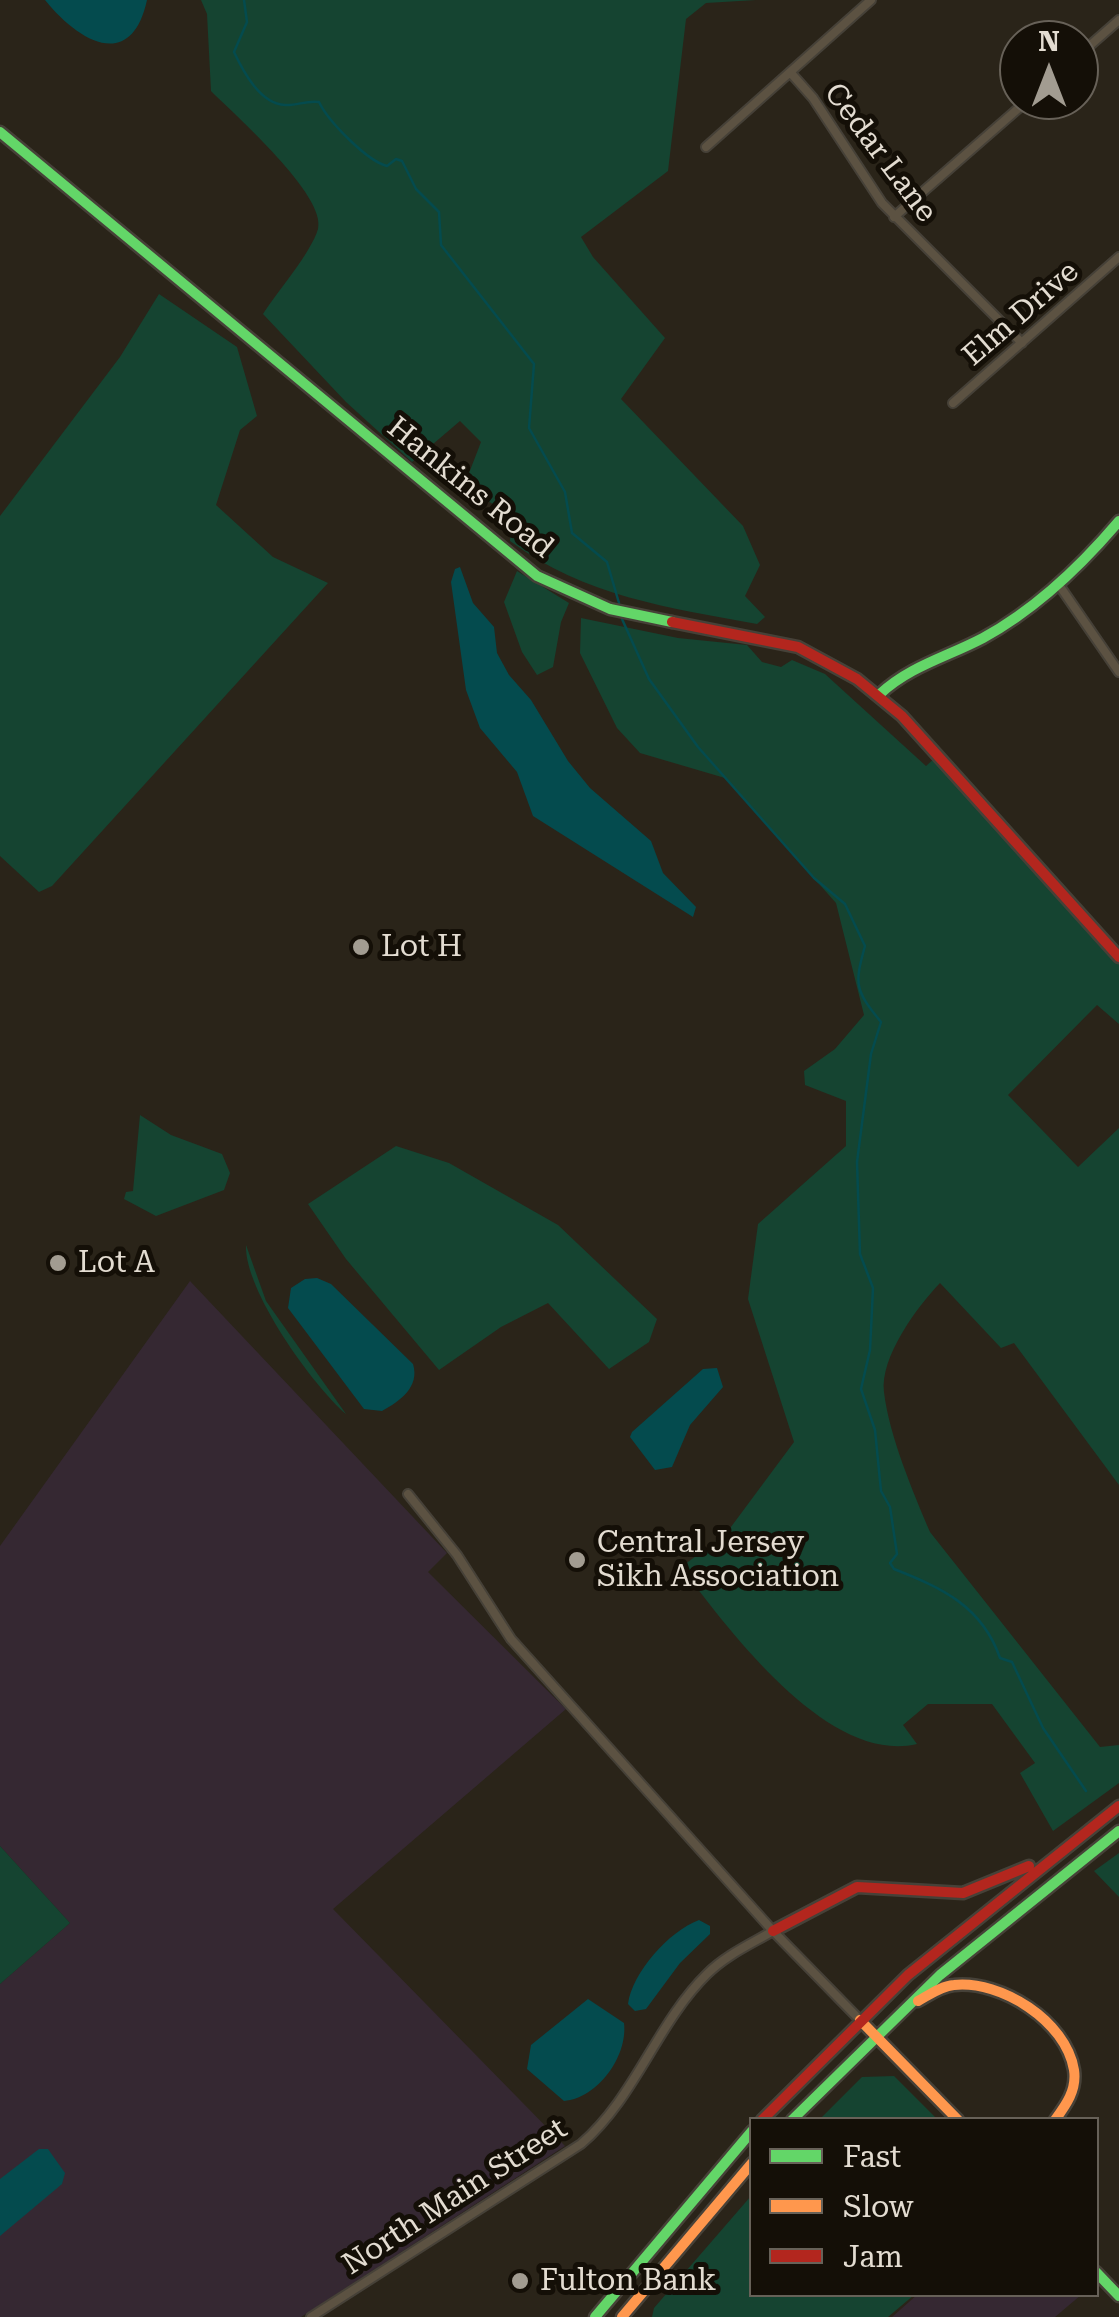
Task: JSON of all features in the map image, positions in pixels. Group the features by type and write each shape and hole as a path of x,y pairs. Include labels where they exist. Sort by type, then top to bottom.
{"main road":[{"name":"Hankins Road","path":"0,132 538,576 610,609 798,648 880,694 1119,957"},
{"path":"880,694 899,675 985,636 1060,585 1119,522"},
{"path":"765,2117 860,2020 960,1930 1119,1806"},
{"path":"795,2117 904,2008 1021,1906 1119,1830"},
{"path":"773,1931 856,1886 971,1892 1064,1846"},
{"path":"904,2008 951,1986 990,1988 1058,2031 1073,2056 1076,2074 1071,2100 1057,2117"},
{"path":"860,2020 955,2117"},
{"path":"595,2317 749,2135"},
{"path":"622,2317 749,2167"},
{"path":"1099,2275 1119,2296"}],"street":[{"path":"706,147 871,0"},
{"path":"1099,38 1119,20"},
{"name":"Cedar Lane","path":"790,72 894,217 1022,344"},
{"path":"894,217 1005,120"},
{"name":"Elm Drive","path":"953,403 1119,257"},
{"path":"1060,585 1119,672"},
{"path":"408,1494 457,1555 511,1639 773,1931 860,2020"},
{"name":"North Main Street","path":"311,2317 587,2139 611,2113 697,1985 723,1960 773,1931"}],"shaded area":[{"path":"190,1281 447,1553 428,1572 566,1709 333,1909 565,2146 301,2317 0,2317 0,1984 70,1923 0,1846 0,1546"},
{"path":"915,2297 1079,2297 1055,2317 892,2317"}],"green space":[{"path":"201,0 756,0 706,3 686,19 668,171 581,237 593,257 665,338 621,399 743,526 760,565 745,596 765,617 757,624 628,597 538,560 510,541 512,516 464,486 481,442 460,421 412,462 346,402 263,314 308,249 318,229 317,215 277,157 211,91 207,14"},
{"path":"159,294 237,347 257,416 240,430 216,505 273,557 328,583 52,886 39,892 0,856 0,516 120,357"},
{"path":"517,571 569,603 561,622 553,667 537,675 522,652 504,602"},
{"path":"581,618 678,638 747,645 762,662 781,667 792,660 825,674 926,766 937,756 1119,957 1119,1024 1097,1005 1008,1095 1078,1167 1119,1128 1119,1485 1014,1343 1001,1348 940,1283 902,1333 884,1378 896,1445 930,1532 1100,1747 1119,1745 1119,1783 1053,1831 1020,1773 1035,1763 992,1704 928,1704 903,1725 917,1744 883,1745 849,1734 816,1714 784,1687 753,1656 681,1567 725,1535 794,1442 748,1299 758,1224 846,1146 846,1101 805,1085 804,1071 835,1049 864,1015 836,903 725,778 640,753 617,728 580,653"},
{"path":"140,1115 171,1135 222,1154 230,1173 224,1190 156,1216 124,1199 126,1192 133,1191"},
{"path":"396,1146 449,1163 558,1225 657,1319 649,1342 609,1369 548,1303 501,1327 439,1370 346,1259 308,1204"},
{"path":"246,1245 266,1301 346,1414 299,1360 268,1311 248,1264"},
{"path":"0,1846 70,1923 0,1984"},
{"path":"1119,1853 1119,1897 1094,1871"},
{"path":"894,2076 935,2117 822,2117 862,2077"},
{"path":"749,2198 749,2297 912,2297 888,2317 652,2317 654,2308"}],"water":[{"path":"45,0 147,0 129,37 116,43 102,43 73,28"},
{"path":"460,567 473,603 494,627 497,653 509,675 531,700 568,761 590,788 651,841 663,873 696,907 693,917 533,816 517,772 480,728 466,690 451,582 455,569"},
{"path":"317,1278 331,1284 413,1364 411,1386 402,1398 382,1411 364,1409 288,1308 291,1288 305,1279"},
{"path":"717,1368 723,1387 690,1425 672,1467 655,1470 630,1437 632,1432 703,1369"},
{"path":"699,1920 710,1926 710,1934 680,1963 646,2009 635,2011 628,2004 644,1967 664,1943"},
{"path":"588,1999 624,2023 621,2049 599,2084 564,2101 527,2069 531,2045"},
{"path":"39,2149 48,2149 65,2173 62,2184 0,2236 0,2179"}],"waterway":[{"path":"244,0 247,22 234,52 260,93 276,103 289,105 319,102 339,129 369,157 387,166 396,159 402,161 416,189 439,212 441,245 534,364 529,428 565,492 572,533 607,562 619,603"},
{"path":"622,619 649,679 698,747 814,878 845,904 865,946 859,987 881,1022 871,1054 857,1162 860,1254 873,1288 870,1350 861,1389 875,1430 881,1491 890,1507 897,1554 890,1563 894,1569 958,1601 983,1625 1000,1658 1012,1662 1043,1728 1086,1791"}],"traffic: fast":[{"path":"0,132 537,576 610,609 672,622"},
{"path":"880,694 904,676 983,638 1021,614 1073,571 1119,521"},
{"path":"795,2117 940,1975 1119,1831"},
{"path":"595,2317 749,2135"},
{"path":"1099,2275 1119,2296"}],"traffic: slow":[{"path":"918,2001 944,1987 972,1985 1011,1997 1045,2020 1068,2052 1074,2070 1072,2091 1057,2117"},
{"path":"860,2020 955,2117"},
{"path":"622,2317 749,2167"}],"traffic: jam":[{"path":"672,622 798,647 857,679 902,716 1119,957"},
{"path":"765,2117 908,1975 1119,1806"},
{"path":"773,1931 857,1887 963,1893 1029,1866"}],"place":[{"name":"Lot H","path":"361,947"},
{"name":"Lot A","path":"58,1263"},
{"name":"Central Jersey Sikh Association","path":"577,1560"},
{"name":"Fulton Bank","path":"520,2281"}]}
